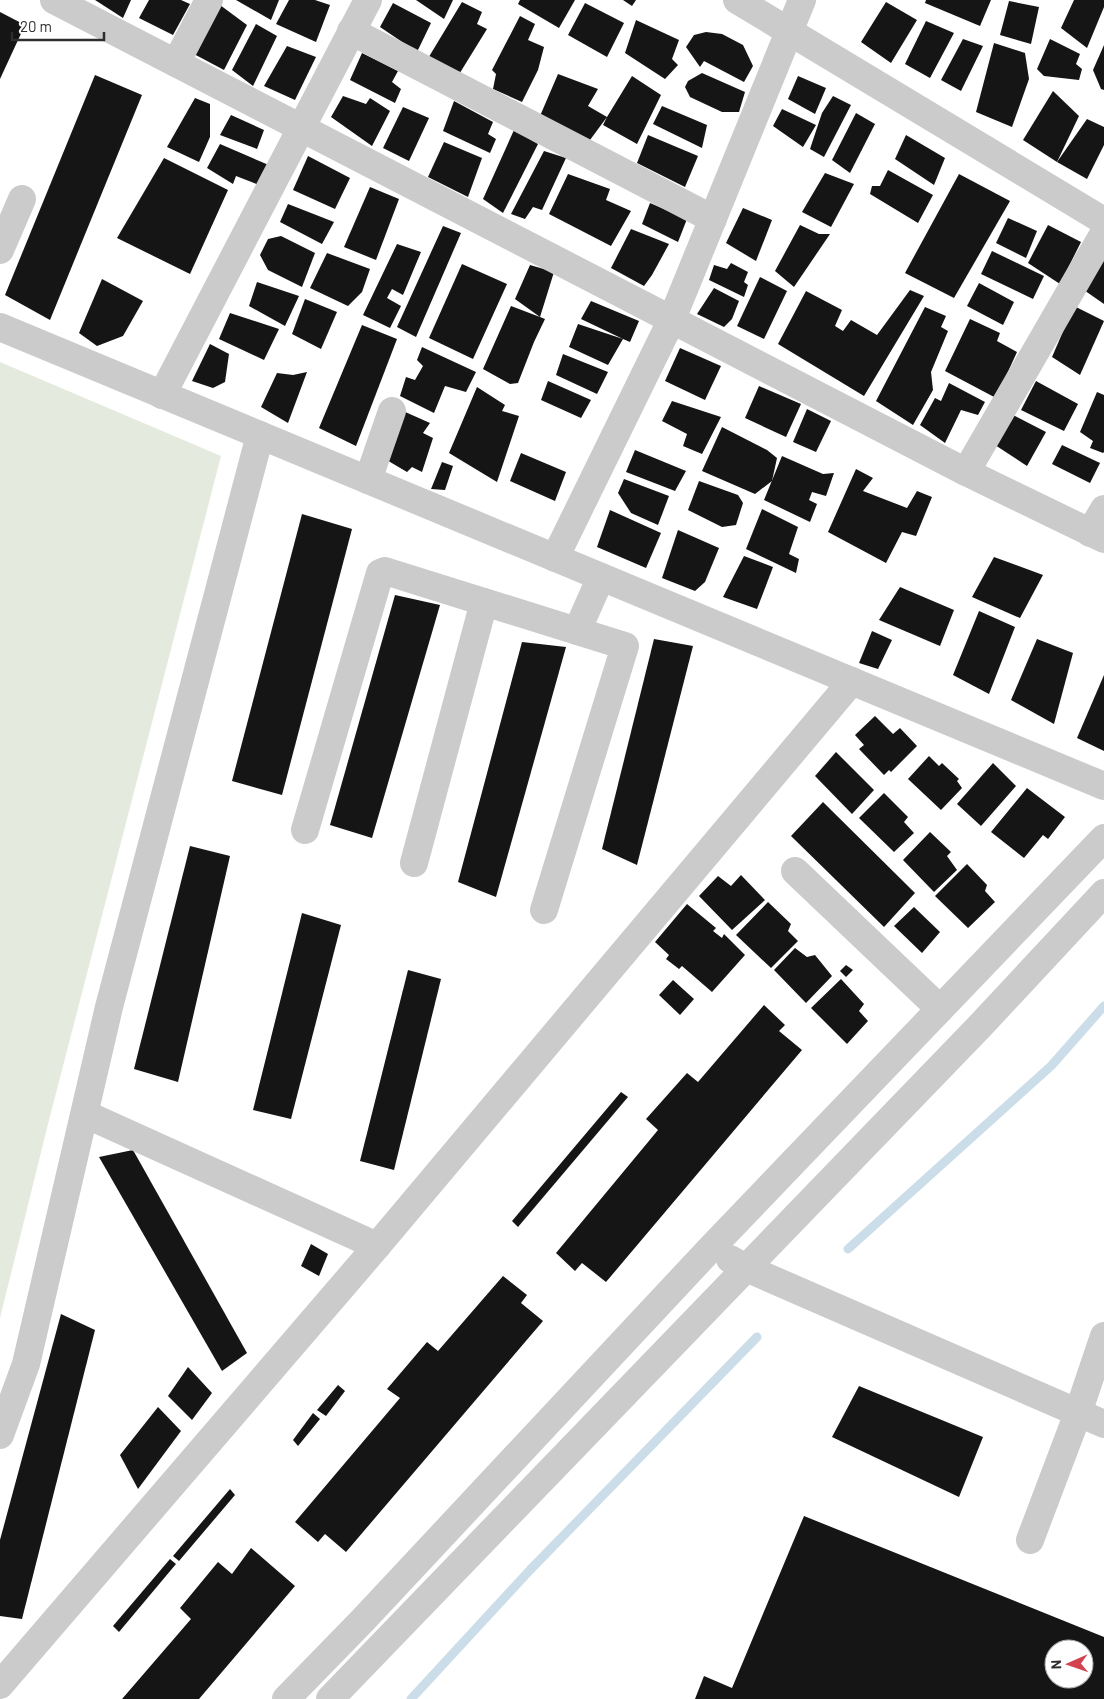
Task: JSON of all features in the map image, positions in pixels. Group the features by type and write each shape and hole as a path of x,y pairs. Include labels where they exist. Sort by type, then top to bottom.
{"street":[{"path":"54,0 966,472 1097,536 1104,509"},
{"path":"176,63 208,0"},
{"path":"162,395 368,0"},
{"path":"737,0 1104,221"},
{"path":"555,558 672,319 802,0"},
{"path":"351,31 713,219"},
{"path":"0,250 22,199"},
{"path":"966,472 1104,233"},
{"path":"0,327 1104,786"},
{"path":"368,480 392,411"},
{"path":"0,1435 26,1364 85,1114 108,1007 260,435"},
{"path":"305,830 380,573 385,571 625,646 544,910"},
{"path":"577,631 601,577"},
{"path":"414,863 484,602"},
{"path":"0,1685 377,1246 852,681"},
{"path":"286,1699 370,1613 711,1248 1104,838"},
{"path":"795,871 940,1009"},
{"path":"330,1699 980,1026 1104,893"},
{"path":"85,1114 377,1246"},
{"path":"711,1248 746,1268 1104,1424"},
{"path":"1030,1540 1078,1413 1104,1336"}],"shaded area":[{"path":"0,362 221,456 48,1124 0,1318"}],"building":[{"path":"95,0 131,0 123,18"},
{"path":"149,0 181,0 190,4 173,35 139,18"},
{"path":"236,0 279,0 271,20"},
{"path":"289,0 315,0 330,5 316,42 276,24"},
{"path":"416,0 453,0 444,19"},
{"path":"520,0 575,0 559,28 518,4"},
{"path":"623,0 636,0 632,6"},
{"path":"926,0 991,0 980,26 925,3"},
{"path":"1074,0 1104,0 1104,7 1087,48 1061,28"},
{"path":"1009,1 1039,7 1031,44 1000,35"},
{"path":"462,2 482,12 477,24 487,29 458,76 427,60"},
{"path":"886,2 917,20 891,63 861,42"},
{"path":"393,3 431,23 417,52 380,27"},
{"path":"585,3 624,23 607,57 568,35"},
{"path":"220,5 247,25 224,70 192,53"},
{"path":"0,12 25,25 0,79"},
{"path":"520,16 535,24 528,40 544,47 538,70 522,102 493,89 496,74 492,70"},
{"path":"636,20 679,40 672,59 678,65 665,79 625,53"},
{"path":"926,21 954,33 930,78 905,64"},
{"path":"256,24 277,36 253,86 232,70"},
{"path":"706,32 722,34 743,45 753,66 744,82 704,61 700,67 686,47 694,35"},
{"path":"963,39 983,46 961,91 941,80"},
{"path":"1050,39 1080,54 1076,64 1082,69 1079,80 1044,76 1037,69"},
{"path":"994,43 1025,53 1029,79 1012,127 976,112"},
{"path":"1104,45 1104,90 1101,89 1093,70"},
{"path":"287,46 316,57 295,100 264,86"},
{"path":"362,53 398,71 392,82 401,89 395,103 350,80"},
{"path":"702,73 745,92 739,112 722,112 690,97 685,87 688,81"},
{"path":"558,74 598,89 588,106 607,117 587,144 540,116"},
{"path":"95,75 142,95 50,320 5,295"},
{"path":"632,76 661,95 637,144 603,125"},
{"path":"798,76 826,88 815,114 788,99"},
{"path":"1053,91 1079,116 1057,162 1023,140"},
{"path":"343,96 366,104 370,98 390,111 372,146 331,117"},
{"path":"833,96 851,105 824,157 810,149 822,113"},
{"path":"195,98 210,104 210,137 199,162 167,147"},
{"path":"454,101 493,122 488,134 496,139 490,153 443,131"},
{"path":"662,106 707,125 702,148 653,124"},
{"path":"403,107 429,118 409,161 383,148"},
{"path":"782,109 816,125 803,147 773,126"},
{"path":"856,113 875,124 850,173 832,160"},
{"path":"231,115 264,130 257,149 220,135"},
{"path":"1087,119 1104,127 1104,145 1087,179 1057,162"},
{"path":"514,130 538,144 503,213 483,199"},
{"path":"648,135 698,156 685,187 637,163"},
{"path":"906,135 945,158 934,185 895,159"},
{"path":"444,142 482,158 468,197 428,177"},
{"path":"220,144 271,166 259,185 236,176 233,184 207,168"},
{"path":"544,151 566,158 542,210 533,207 525,219 511,214"},
{"path":"308,156 350,178 335,209 293,190"},
{"path":"164,158 228,190 190,274 117,238"},
{"path":"888,170 933,195 918,223 870,194 872,186 880,186"},
{"path":"825,173 854,184 831,227 802,212"},
{"path":"568,174 610,189 606,200 631,211 611,246 549,214"},
{"path":"959,174 1010,201 954,298 905,273"},
{"path":"370,187 399,199 376,260 344,247"},
{"path":"650,203 687,219 678,242 642,224"},
{"path":"288,204 334,222 322,244 280,222"},
{"path":"743,208 772,220 756,261 726,243"},
{"path":"1008,218 1037,231 1026,258 996,243"},
{"path":"800,225 819,234 830,234 794,287 775,271"},
{"path":"1048,225 1081,242 1060,284 1028,263"},
{"path":"443,226 461,233 416,337 397,327"},
{"path":"631,229 669,244 644,286 611,268"},
{"path":"281,236 315,253 302,287 268,270 260,255 268,239"},
{"path":"397,244 421,252 403,295 392,289 387,298 401,306 390,328 363,315"},
{"path":"992,251 1044,276 1033,299 981,274"},
{"path":"327,253 370,269 362,292 348,306 310,288"},
{"path":"1104,253 1104,304 1081,288"},
{"path":"731,263 748,272 744,282 748,285 744,297 709,280 714,265 727,269"},
{"path":"462,264 507,284 473,359 429,338"},
{"path":"530,265 554,272 540,317 515,299"},
{"path":"760,277 787,291 764,339 737,326"},
{"path":"102,279 143,301 123,336 97,346 79,333"},
{"path":"257,282 299,296 285,326 249,306"},
{"path":"979,283 1014,302 1003,325 967,306"},
{"path":"714,288 739,301 732,319 724,327 697,314"},
{"path":"910,290 924,296 864,396 778,344 806,291 842,310 835,326 843,331 851,320 877,335"},
{"path":"305,299 337,312 321,349 292,334"},
{"path":"591,301 639,321 630,342 581,319"},
{"path":"511,306 545,319 518,383 510,384 483,369"},
{"path":"1074,306 1104,321 1080,375 1052,357"},
{"path":"925,307 946,316 941,327 948,331 931,372 933,390 913,425 876,401"},
{"path":"230,313 279,329 264,360 219,339"},
{"path":"970,319 1000,333 997,341 1017,352 996,398 945,371"},
{"path":"578,324 623,339 608,365 569,347"},
{"path":"362,325 397,339 356,446 319,428"},
{"path":"210,344 229,354 225,382 213,388 192,381"},
{"path":"422,347 476,372 466,392 445,386 434,413 400,396 406,377 415,380 423,366 417,360"},
{"path":"680,348 721,366 705,400 665,381"},
{"path":"563,354 608,372 597,394 556,375"},
{"path":"307,372 288,423 261,407 277,373 293,375"},
{"path":"548,381 591,400 581,418 541,400"},
{"path":"1036,381 1078,404 1064,431 1021,410"},
{"path":"949,383 985,402 978,415 961,410 945,443 920,425 935,398 941,401"},
{"path":"759,386 801,404 786,437 745,418"},
{"path":"477,387 505,405 502,411 519,416 497,482 449,453"},
{"path":"1097,392 1104,395 1103,453 1090,448 1093,441 1080,432"},
{"path":"672,401 721,417 702,454 683,446 687,434 662,421"},
{"path":"807,409 831,421 816,452 793,442"},
{"path":"403,411 430,423 423,433 433,438 422,472 412,467 407,472 385,459"},
{"path":"1013,415 1046,432 1027,466 995,445"},
{"path":"722,427 767,450 777,458 772,481 755,494 702,471"},
{"path":"1062,445 1100,463 1090,483 1052,464"},
{"path":"635,450 686,471 675,491 626,472"},
{"path":"521,453 566,472 555,501 510,481"},
{"path":"782,456 823,474 834,473 826,496 812,492 809,500 817,504 810,522 764,500"},
{"path":"442,462 453,466 445,490 431,489"},
{"path":"856,469 873,478 863,491 907,508 917,491 932,497 916,536 902,532 886,563 828,532"},
{"path":"624,479 669,496 658,525 631,513 618,493"},
{"path":"699,481 738,495 743,503 736,525 722,527 688,510"},
{"path":"762,509 798,527 789,554 799,559 796,573 746,549"},
{"path":"610,510 661,533 646,568 597,547"},
{"path":"302,514 352,529 282,795 232,781"},
{"path":"678,530 719,548 705,582 695,591 662,578"},
{"path":"744,556 773,567 757,609 723,597"},
{"path":"994,557 1043,575 1020,618 972,597"},
{"path":"900,587 954,610 940,646 879,620"},
{"path":"395,595 440,605 372,838 330,825"},
{"path":"979,611 1015,627 989,694 953,675"},
{"path":"872,631 892,640 878,669 859,663"},
{"path":"654,639 693,646 637,865 602,849"},
{"path":"1037,639 1073,653 1054,724 1011,700"},
{"path":"522,642 566,647 496,897 458,882"},
{"path":"1104,675 1104,751 1077,738"},
{"path":"875,716 893,734 900,728 917,746 891,772 889,770 884,775 859,749 864,745 855,735"},
{"path":"836,752 874,790 852,814 815,776"},
{"path":"929,756 939,766 942,763 959,779 957,781 962,788 941,810 908,779"},
{"path":"993,763 1016,786 981,826 957,804"},
{"path":"1027,788 1065,817 1048,839 1043,835 1024,858 991,832"},
{"path":"884,793 908,817 904,822 914,833 894,852 859,818"},
{"path":"823,802 915,893 884,927 791,836"},
{"path":"930,832 951,852 947,856 957,870 934,892 903,860"},
{"path":"190,846 230,856 178,1082 134,1069"},
{"path":"967,864 987,885 985,891 995,902 968,928 935,896"},
{"path":"741,875 765,900 732,930 699,896 718,876 731,886"},
{"path":"768,902 791,924 788,931 798,941 771,968 736,935"},
{"path":"687,904 716,928 713,931 722,938 724,934 745,955 712,992 682,966 679,969 666,959 669,955 655,942"},
{"path":"914,907 940,932 922,953 894,926"},
{"path":"302,913 341,925 291,1119 253,1110"},
{"path":"795,948 807,957 815,955 832,976 806,1003 774,970"},
{"path":"846,965 853,970 846,977 840,971"},
{"path":"408,970 441,979 394,1170 360,1161"},
{"path":"841,979 864,1004 859,1011 868,1021 847,1044 811,1008"},
{"path":"673,980 694,999 680,1015 659,995"},
{"path":"764,1005 785,1025 779,1031 802,1050 606,1282 582,1263 575,1271 556,1253 658,1130 646,1119 687,1073 698,1082"},
{"path":"621,1092 628,1097 518,1227 512,1221"},
{"path":"133,1150 247,1353 222,1371 99,1157"},
{"path":"311,1244 328,1254 319,1276 301,1266"},
{"path":"503,1276 527,1295 521,1303 543,1321 346,1552 325,1534 318,1542 295,1522 400,1398 387,1389 427,1342 438,1351"},
{"path":"61,1314 95,1330 22,1619 0,1616 0,1540"},
{"path":"188,1367 212,1393 192,1420 168,1396"},
{"path":"338,1385 345,1391 326,1416 317,1410"},
{"path":"859,1386 983,1437 959,1497 832,1437"},
{"path":"158,1407 181,1431 138,1489 120,1455"},
{"path":"313,1413 320,1419 298,1446 293,1440"},
{"path":"230,1489 235,1495 179,1561 173,1556"},
{"path":"804,1516 1104,1637 1104,1699 695,1699 704,1676 732,1688"},
{"path":"251,1548 295,1586 199,1699 122,1699 191,1619 180,1608 218,1562 232,1574"},
{"path":"170,1559 176,1564 119,1632 113,1626"}],"waterway":[{"path":"848,1249 1051,1066 1104,1006"},
{"path":"411,1699 530,1570 757,1337"}]}
